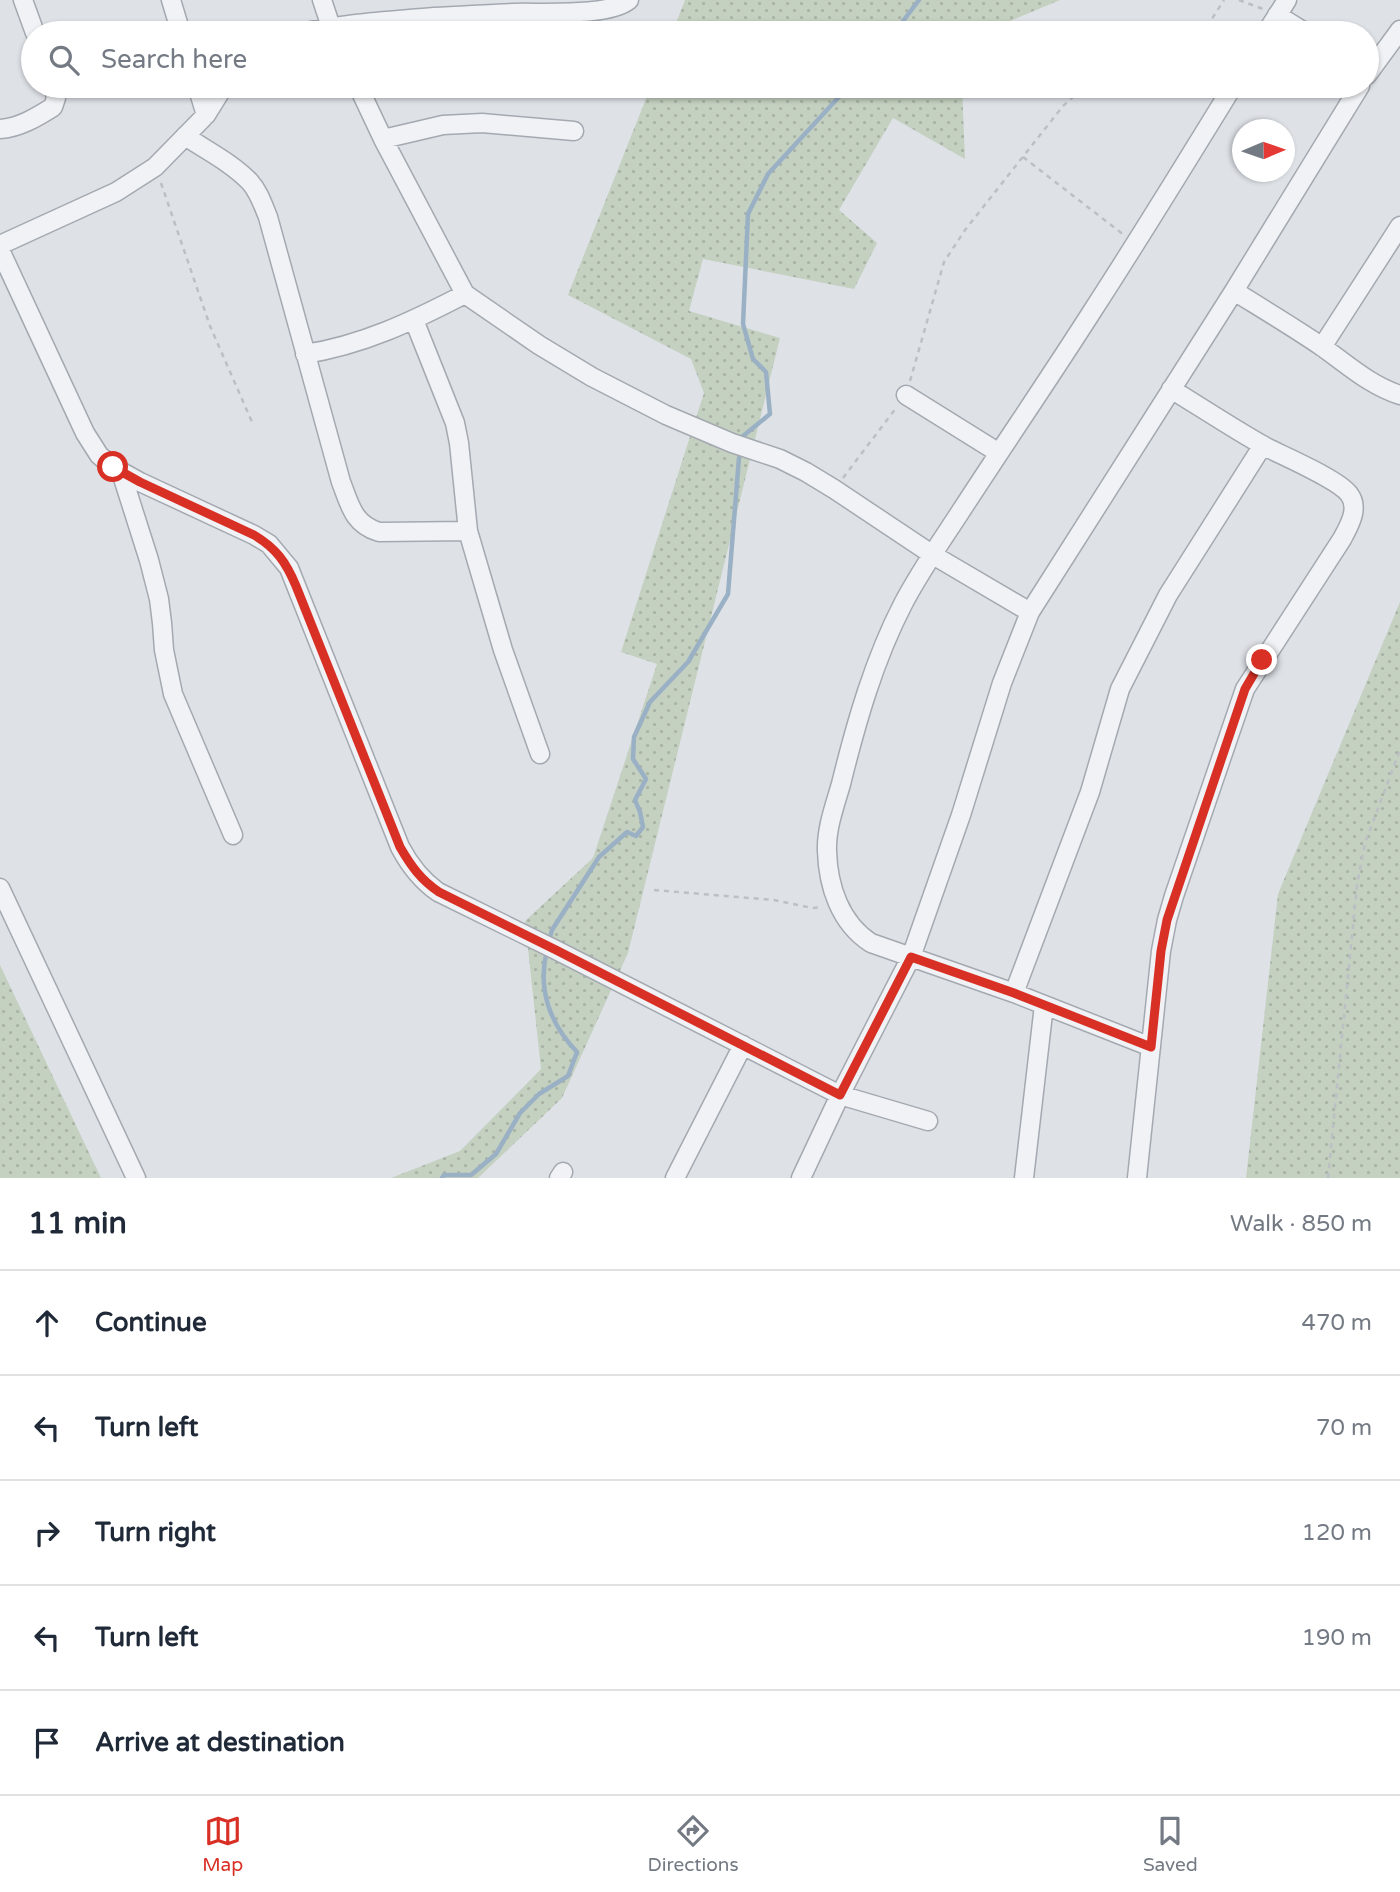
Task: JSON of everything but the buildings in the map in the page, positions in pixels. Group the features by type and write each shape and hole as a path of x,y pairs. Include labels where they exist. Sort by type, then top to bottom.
{"street":[{"path":"23,0 31,21"},
{"path":"171,0 177,21"},
{"path":"322,0 329,21"},
{"path":"414,21 459,16 596,11 618,7 629,0"},
{"path":"1282,8 1295,21"},
{"path":"1379,58 1400,30"},
{"path":"0,129 29,121 53,107 56,98"},
{"path":"201,98 206,114"},
{"path":"0,245 116,192 155,167 206,114 216,98"},
{"path":"364,98 465,294 539,345 592,377 666,415 732,443 780,459 834,489 933,555 1030,612"},
{"path":"1151,1047 1014,993 871,943 858,934 839,905 829,875 827,848 829,828 856,723 903,603 1136,243 1226,98"},
{"path":"801,1178 911,957 961,815 1002,683 1030,612 1234,291 1352,98"},
{"path":"383,139 443,125 521,125 573,131"},
{"path":"184,136 237,171 251,183 260,197 268,217 341,482 357,518 365,528 379,532 468,531"},
{"path":"1322,347 1400,226"},
{"path":"0,250 85,433 99,455 113,467 140,482 254,535 269,544 289,568 390,823 409,863 425,883 840,1095 928,1121"},
{"path":"1234,291 1368,380 1400,395"},
{"path":"305,354 351,345 414,320 465,294"},
{"path":"414,320 455,423 468,531 503,650 540,754"},
{"path":"1137,1178 1161,951 1167,920 1245,689 1342,539 1353,518 1354,505 1350,494 1338,484 1263,446 1171,389"},
{"path":"906,395 999,453"},
{"path":"1014,993 1090,792 1120,689 1168,595 1263,446"},
{"path":"121,472 159,599 163,650 173,694 233,835"},
{"path":"0,888 136,1178"},
{"path":"1024,1178 1044,1005"},
{"path":"675,1178 743,1045"}],"path":[{"path":"1211,21 1224,0"},
{"path":"1239,0 1282,8"},
{"path":"834,489 906,395 944,262 965,230 1072,98"},
{"path":"1023,157 1136,243"},
{"path":"155,167 210,326 251,422"},
{"path":"1328,1178 1357,885 1366,843 1400,750"},
{"path":"654,890 774,900 812,908 839,905"}],"green space":[{"path":"685,0 1060,0 1010,21 677,21"},
{"path":"646,98 962,98 965,159 893,118 839,210 877,243 854,289 703,259 689,311 780,338 628,953 562,1098 478,1178 391,1178 460,1151 541,1069 525,921 593,858 657,664 621,652 704,393 691,359 568,295"},
{"path":"1400,602 1400,1178 1246,1178 1278,894"},
{"path":"0,965 101,1178 0,1178"}],"waterway":[{"path":"903,21 919,0"},
{"path":"743,436 770,414 766,372 753,359 743,324 748,214 768,174 838,98"},
{"path":"549,941 552,930 599,857 627,832 636,836 643,827 635,800 646,779 633,759 634,737 650,702 688,662 728,594 739,458"},
{"path":"442,1178 444,1175 471,1175 496,1154 520,1113 539,1094 568,1076 577,1052 560,1030 548,1005 544,978 547,950"}],"route":[{"path":"113,467 254,535 269,544 280,556 289,568 400,847 425,883 840,1095 911,957 1014,993 1151,1047 1167,920 1245,689 1262,660"}]}
